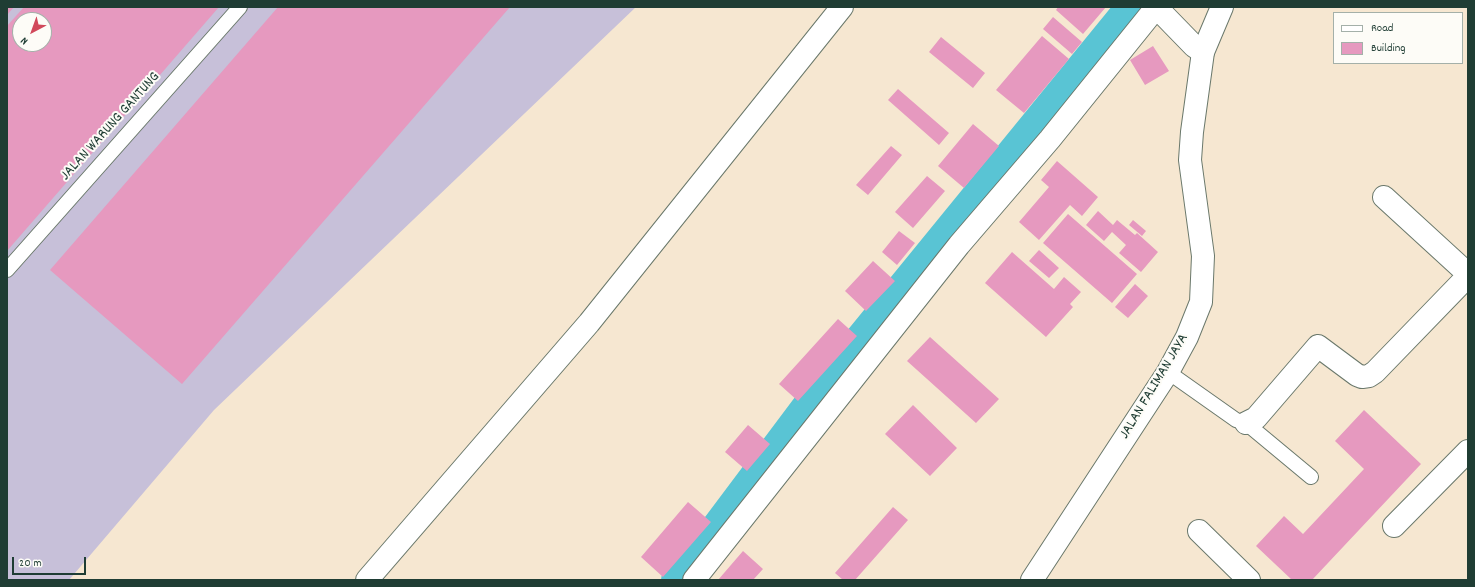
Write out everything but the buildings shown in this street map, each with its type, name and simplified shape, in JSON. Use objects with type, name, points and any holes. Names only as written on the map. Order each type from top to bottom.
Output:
[{"type":"street","points":[[367,580],[589,323],[842,7]]},
{"type":"street","name":"JALAN FALIMAN JAYA","points":[[1032,580],[1174,376],[1201,302],[1203,256],[1190,160],[1200,53],[1222,7]]},
{"type":"street","points":[[694,580],[959,244],[1050,139],[1154,10],[1157,8],[1200,53]]},
{"type":"street","points":[[1241,422],[1251,422],[1256,418],[1318,346],[1362,377],[1369,376],[1375,372],[1468,275],[1384,197]]},
{"type":"street","points":[[1394,526],[1468,451]]},
{"type":"street","points":[[1199,531],[1249,580]]},
{"type":"lane","name":"JALAN WARUNG GANTUNG","points":[[7,270],[240,7]]},
{"type":"lane","points":[[1174,376],[1241,422],[1311,477]]},
{"type":"shaded area","points":[[7,7],[636,7],[214,410],[69,580],[7,580]]},
{"type":"waterway","points":[[674,580],[827,376],[1128,7]]}]
